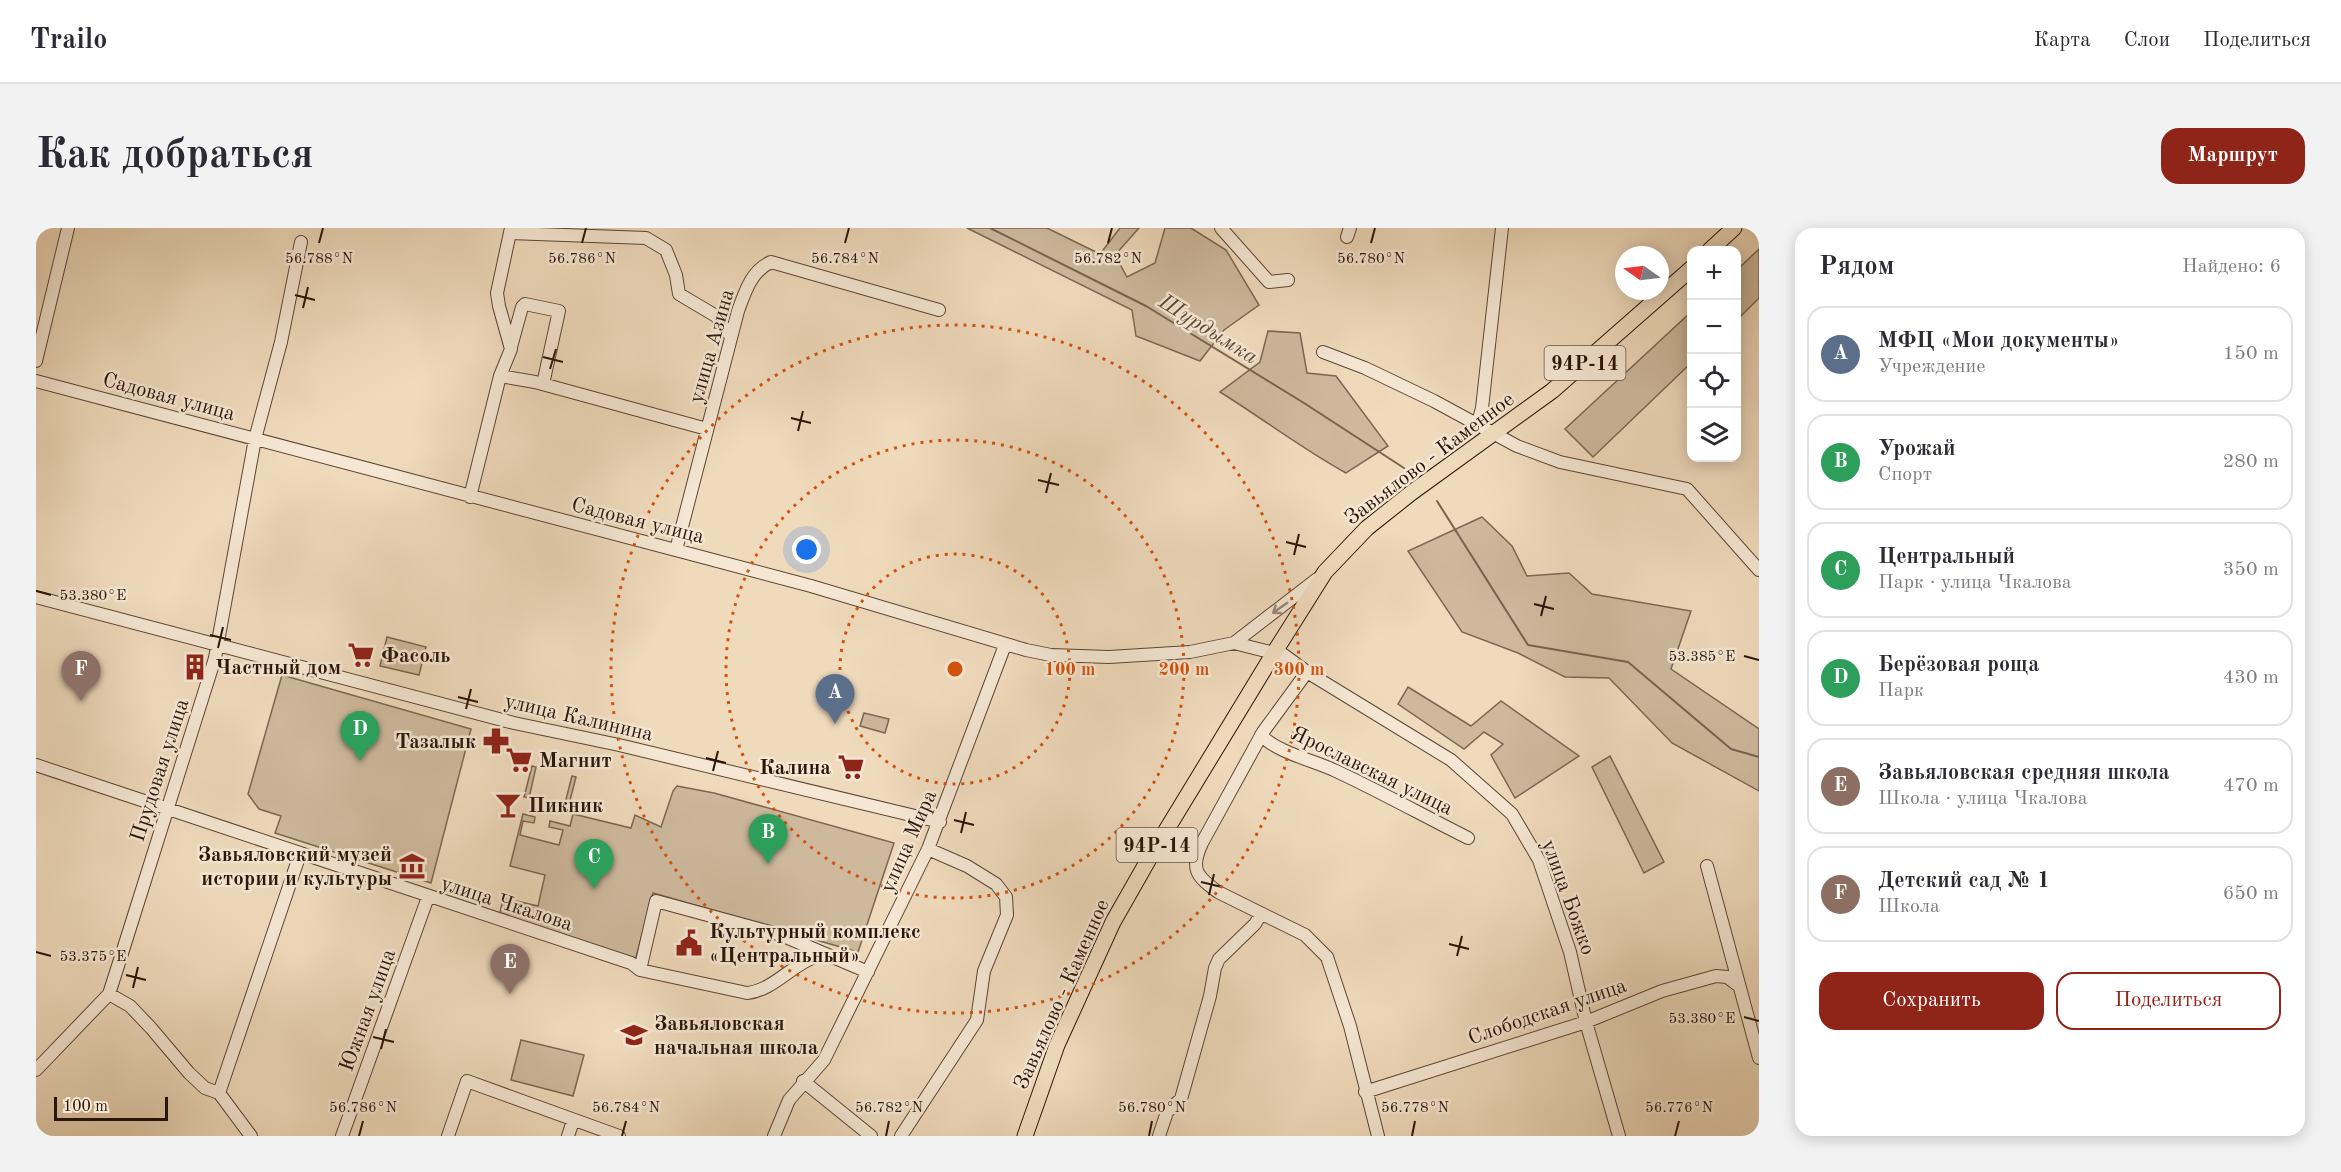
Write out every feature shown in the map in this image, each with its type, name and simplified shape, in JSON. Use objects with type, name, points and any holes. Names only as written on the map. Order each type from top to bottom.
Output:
[{"type":"main road","points":[[1714,246],[1734,228]]},
{"type":"main road","name":"Завьялово - Каменное","points":[[1025,1136],[1057,1045],[1113,922],[1150,857],[1325,572],[1367,528],[1411,493],[1552,391],[1687,272]]},
{"type":"street","points":[[36,361],[68,228]]},
{"type":"street","points":[[1221,228],[1269,282],[1288,280]]},
{"type":"street","points":[[1477,426],[1482,408],[1502,228]]},
{"type":"street","points":[[511,348],[497,293],[511,230],[646,238],[666,250],[676,275],[679,294],[716,316],[731,337]]},
{"type":"street","name":"Прудовая улица","points":[[36,1070],[109,994],[218,646],[255,439],[281,342],[301,242]]},
{"type":"street","name":"улица Азина","points":[[676,550],[738,311],[747,287],[762,266],[771,262],[939,310]]},
{"type":"street","points":[[470,497],[500,376],[511,348],[522,307],[525,304],[559,311],[543,384]]},
{"type":"street","points":[[1323,352],[1365,368],[1434,401],[1517,446],[1560,462],[1687,489],[1759,570]]},
{"type":"street","points":[[500,376],[543,384],[707,429]]},
{"type":"street","name":"Садовая улица","points":[[36,381],[810,586],[1005,645],[1051,655],[1109,657],[1189,652],[1234,643]]},
{"type":"street","points":[[1234,643],[1325,572]]},
{"type":"street","name":"улица Калинина","points":[[36,597],[514,723],[619,745],[940,822]]},
{"type":"street","name":"улица Божко","points":[[1234,643],[1284,655],[1306,672],[1451,760],[1512,814],[1539,860],[1570,952],[1586,1022],[1619,1136]]},
{"type":"street","name":"улица Мира","points":[[774,1136],[789,1100],[803,1081],[824,1060],[928,849],[1005,645]]},
{"type":"street","points":[[1306,672],[1261,735],[1202,843],[1195,865],[1198,875],[1206,883],[1261,914],[1305,935],[1327,957],[1350,1026],[1378,1136]]},
{"type":"street","name":"Ярославская улица","points":[[1261,735],[1265,740],[1279,747],[1334,770],[1468,838]]},
{"type":"street","name":"улица Чкалова","points":[[36,765],[631,963],[640,970],[747,993],[764,989],[799,964],[814,956],[825,954]]},
{"type":"street","points":[[901,1136],[976,1020],[984,971],[1007,915],[1006,897],[996,884],[967,866],[928,849]]},
{"type":"street","points":[[219,1093],[300,854]]},
{"type":"street","points":[[1707,866],[1759,1058]]},
{"type":"street","name":"Южная улица","points":[[342,1136],[428,897]]},
{"type":"street","points":[[640,970],[656,901],[782,935],[868,972]]},
{"type":"street","points":[[1159,1136],[1167,1112],[1181,1099],[1219,959],[1255,924],[1261,914]]},
{"type":"street","name":"Слободская улица","points":[[1365,1092],[1586,1022],[1662,991],[1716,976],[1727,977],[1739,986]]},
{"type":"street","points":[[109,994],[130,1006],[205,1088],[219,1093],[251,1136]]},
{"type":"street","points":[[448,1136],[467,1081],[619,1136]]},
{"type":"street","points":[[803,1081],[871,1136]]},
{"type":"street","points":[[568,1136],[573,1121]]},
{"type":"shaded area","points":[[967,228],[1047,228],[1100,254],[1120,228],[1139,228],[1115,255],[1127,277],[1155,263],[1165,228],[1191,228],[1226,250],[1259,305],[1224,330],[1200,361],[1136,336],[1132,310]]},
{"type":"shaded area","points":[[1759,249],[1759,298],[1741,316],[1741,300],[1741,266]]},
{"type":"shaded area","points":[[1687,316],[1687,367],[1593,457],[1565,429]]},
{"type":"shaded area","points":[[1268,331],[1300,333],[1307,373],[1336,376],[1388,446],[1346,473],[1220,392],[1260,362]]},
{"type":"shaded area","points":[[1482,517],[1512,546],[1527,576],[1569,573],[1592,594],[1691,611],[1671,669],[1759,729],[1759,791],[1672,743],[1609,678],[1565,677],[1518,653],[1462,632],[1408,551]]},
{"type":"shaded area","points":[[387,637],[426,647],[419,675],[380,666]]},
{"type":"shaded area","points":[[282,675],[471,729],[431,883],[275,833],[281,816],[259,809],[248,794]]},
{"type":"shaded area","points":[[1408,687],[1471,726],[1501,701],[1579,756],[1515,798],[1491,755],[1503,744],[1484,732],[1464,749],[1398,704]]},
{"type":"shaded area","points":[[864,713],[889,719],[885,733],[860,726]]},
{"type":"shaded area","points":[[1610,756],[1664,862],[1644,873],[1592,767]]},
{"type":"shaded area","points":[[532,766],[536,767],[529,798],[524,797]]},
{"type":"shaded area","points":[[572,776],[576,777],[568,808],[564,807]]},
{"type":"shaded area","points":[[677,786],[714,793],[894,843],[858,952],[653,893],[635,961],[499,918],[503,898],[538,906],[545,875],[510,866],[523,814],[535,817],[534,823],[523,821],[520,835],[559,845],[563,830],[549,827],[550,821],[570,826],[573,814],[631,828],[635,815],[661,827],[673,791]]},
{"type":"shaded area","points":[[521,1040],[584,1055],[573,1096],[511,1080]]},
{"type":"waterway","name":"Шурдымка","points":[[990,228],[1146,306],[1304,403],[1404,468]]},
{"type":"waterway","name":"Шурдымка","points":[[1437,501],[1528,645],[1628,662],[1731,749],[1759,757]]},
{"type":"place","name":"Фасоль","points":[[361,655]]},
{"type":"place","name":"Частный дом","points":[[195,667]]},
{"type":"place","name":"Детский сад № 1","points":[[81,701]]},
{"type":"place","name":"МФЦ «Мои документы»","points":[[835,724]]},
{"type":"place","name":"Тазалык","points":[[496,741]]},
{"type":"place","name":"Магнит","points":[[519,760]]},
{"type":"place","name":"Берёзовая роща","points":[[360,761]]},
{"type":"place","name":"Калина","points":[[851,767]]},
{"type":"place","name":"Пикник","points":[[508,805]]},
{"type":"place","name":"Урожай","points":[[768,864]]},
{"type":"place","name":"Завьяловский музей истории и культуры","points":[[412,866]]},
{"type":"place","name":"Центральный","points":[[594,889]]},
{"type":"place","name":"Культурный комплекс «Центральный»","points":[[689,943]]},
{"type":"place","name":"Завьяловская средняя школа","points":[[510,994]]},
{"type":"place","name":"Завьяловская начальная школа","points":[[634,1035]]}]
